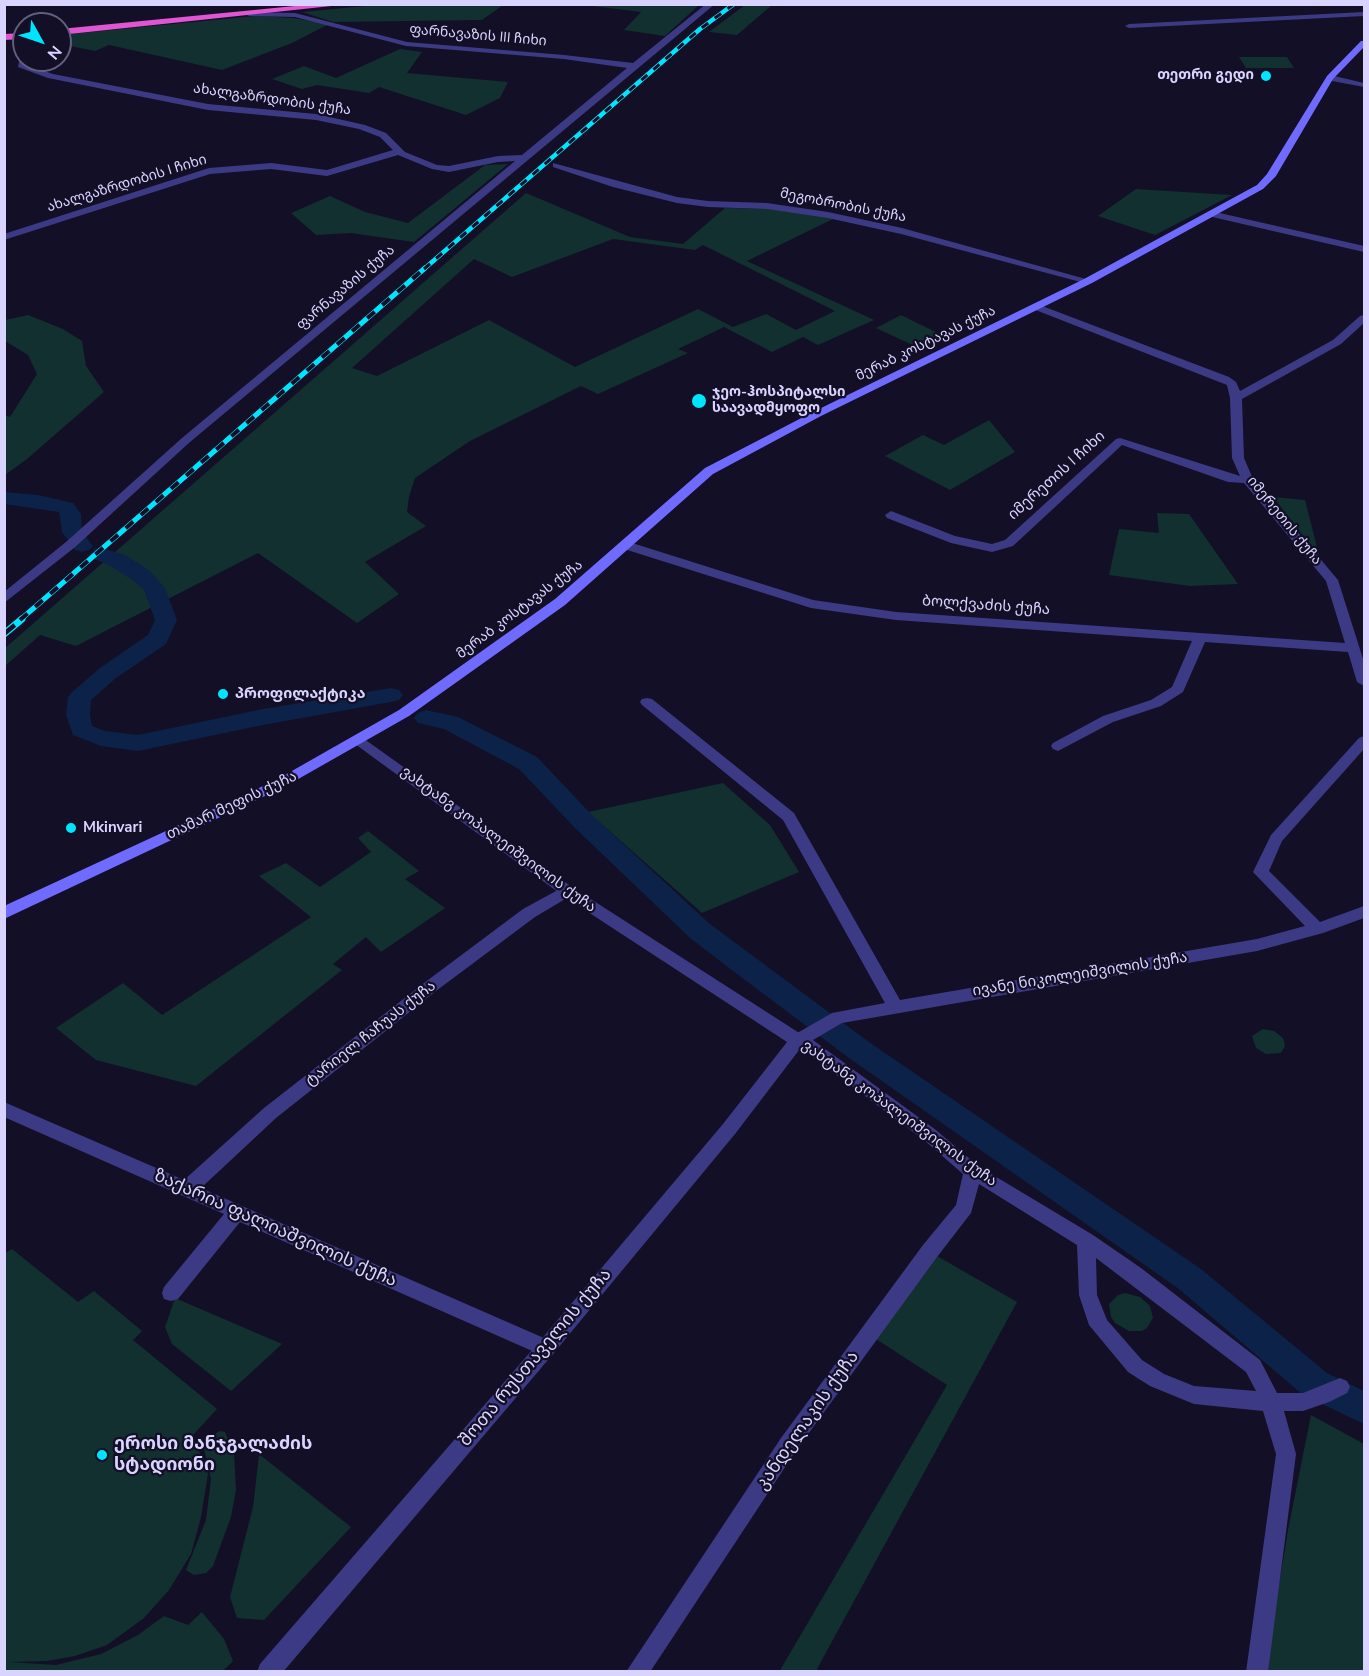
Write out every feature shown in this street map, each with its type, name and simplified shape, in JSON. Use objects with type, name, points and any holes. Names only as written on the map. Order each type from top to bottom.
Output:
[{"type":"highway","points":[[72,31],[346,4]]},
{"type":"main road","name":"მერაბ კოსტავას ქუჩა","points":[[360,741],[404,714],[560,602],[709,471],[817,414],[1088,281],[1260,187],[1271,176],[1332,77],[1365,43]]},
{"type":"main road","name":"თამარ მეფის ქუჩა","points":[[4,913],[282,783],[360,741]]},
{"type":"street","name":"ფარნავაზის ქუჩა","points":[[4,599],[82,535],[186,440],[711,4]]},
{"type":"street","name":"ფარნავაზის III ჩიხი","points":[[249,14],[295,15],[406,44],[431,48],[564,57],[634,66]]},
{"type":"street","points":[[1129,26],[1365,14]]},
{"type":"street","name":"ახალგაზრდობის ქუჩა","points":[[40,72],[208,107],[342,121],[383,135],[400,151],[421,162],[449,169],[498,159],[524,158]]},
{"type":"street","points":[[1332,77],[1365,85]]},
{"type":"street","name":"ახალგაზრდობის I ჩიხი","points":[[4,237],[209,171],[271,166],[327,173],[400,151]]},
{"type":"street","name":"მეგობრობის ქუჩა","points":[[556,165],[616,185],[677,200],[708,204],[767,206],[828,214],[1088,281]]},
{"type":"street","points":[[1210,214],[1365,249]]},
{"type":"street","points":[[1036,306],[1225,379],[1232,384],[1236,398],[1337,342],[1365,318]]},
{"type":"street","name":"იმერეთის ქუჩა","points":[[1236,398],[1238,458],[1248,480],[1332,580],[1365,682]]},
{"type":"street","name":"იმერეთის I ჩიხი","points":[[891,515],[951,539],[992,548],[1009,543],[1119,441],[1232,479],[1248,480]]},
{"type":"street","name":"ბოლქვაძის ქუჩა","points":[[625,545],[811,604],[896,616],[1354,648]]},
{"type":"street","points":[[1058,746],[1108,719],[1156,703],[1178,689],[1201,636]]},
{"type":"street","points":[[647,702],[789,817],[895,1006]]},
{"type":"street","name":"ვახტანგ კოპალეიშვილის ქუჩა","points":[[360,741],[567,891],[798,1041],[813,1048],[930,1135],[972,1170],[1086,1241],[1253,1365],[1270,1402],[1286,1454],[1257,1671]]},
{"type":"street","points":[[1317,929],[1262,872],[1276,839],[1365,741]]},
{"type":"street","name":"ტარიელ ჩაჩუას ქუჩა","points":[[186,1190],[270,1113],[421,994],[529,913],[567,891]]},
{"type":"street","name":"ივანე ნიკოლეიშვილის ქუჩა","points":[[798,1041],[838,1017],[1257,945],[1317,929],[1365,912]]},
{"type":"street","name":"შოთა რუსთაველის ქუჩა","points":[[268,1671],[546,1348],[729,1129],[798,1041]]},
{"type":"street","name":"ზაქარია ფალიაშვილის ქუჩა","points":[[4,1109],[546,1348]]},
{"type":"street","name":"კანდელაკის ქუჩა","points":[[638,1671],[788,1445],[930,1251],[965,1208],[972,1170]]},
{"type":"street","points":[[171,1293],[237,1212]]},
{"type":"street","points":[[1086,1241],[1088,1295],[1099,1325],[1135,1366],[1157,1380],[1194,1395],[1270,1402],[1303,1402],[1322,1396],[1340,1386]]},
{"type":"green space","points":[[699,4],[665,36],[624,30],[641,12],[584,5]]},
{"type":"green space","points":[[376,5],[503,5],[482,20],[333,22],[302,12]]},
{"type":"green space","points":[[745,5],[772,5],[737,35],[709,32]]},
{"type":"green space","points":[[255,16],[293,18],[329,24],[292,43],[222,70],[109,45],[95,51],[72,46],[72,34]]},
{"type":"green space","points":[[400,49],[422,52],[407,73],[508,82],[500,98],[466,115],[379,87],[369,93],[317,85],[302,89],[272,79],[304,66],[336,78]]},
{"type":"green space","points":[[1239,57],[1287,57],[1294,68],[1246,68]]},
{"type":"green space","points":[[508,164],[414,242],[351,233],[316,235],[291,213],[330,196],[365,212],[408,223],[485,165]]},
{"type":"green space","points":[[1136,189],[1232,195],[1155,235],[1098,216]]},
{"type":"green space","points":[[526,193],[630,237],[683,244],[725,208],[769,209],[835,218],[747,261],[874,320],[818,345],[803,337],[772,352],[724,327],[678,349],[688,353],[598,394],[581,386],[470,441],[415,478],[407,512],[426,526],[365,562],[399,594],[357,623],[258,553],[76,646],[40,635],[5,666],[4,649]],"holes":[[[613,239],[695,250],[703,245],[835,311],[796,330],[766,314],[733,327],[698,309],[575,367],[489,320],[377,376],[352,368],[474,259],[512,277]]]},
{"type":"green space","points":[[28,315],[63,329],[82,341],[86,366],[104,392],[27,459],[5,475],[5,415],[10,417],[37,374],[28,355],[5,341],[5,320]]},
{"type":"green space","points":[[901,315],[944,336],[919,348],[876,328]]},
{"type":"green space","points":[[989,420],[1015,452],[950,490],[885,456],[923,435],[944,445]]},
{"type":"green space","points":[[1273,497],[1305,500],[1319,555],[1318,555]]},
{"type":"green space","points":[[1157,513],[1189,514],[1238,584],[1190,586],[1109,575],[1119,529],[1159,533]]},
{"type":"green space","points":[[723,783],[770,825],[799,872],[702,913],[588,812]]},
{"type":"green space","points":[[368,831],[419,871],[405,879],[445,908],[381,952],[366,937],[333,964],[342,970],[196,1086],[96,1060],[56,1028],[123,983],[162,1015],[311,917],[259,876],[286,863],[320,887],[371,852],[358,838]]},
{"type":"green space","points":[[1263,1029],[1274,1031],[1283,1038],[1285,1046],[1281,1053],[1266,1054],[1256,1048],[1252,1036]]},
{"type":"green space","name":"ეროსი მანჯგალაძის სტადიონი","points":[[12,1249],[78,1302],[94,1291],[142,1331],[133,1340],[217,1409],[193,1435],[208,1474],[201,1517],[191,1554],[169,1590],[144,1618],[107,1645],[75,1656],[47,1661],[9,1662],[56,1665],[101,1654],[138,1635],[164,1616],[188,1625],[202,1612],[224,1639],[233,1661],[223,1671],[5,1671],[4,1254]]},
{"type":"green space","points":[[937,1256],[1017,1302],[817,1669],[820,1671],[779,1672],[947,1385],[876,1339]]},
{"type":"green space","points":[[1125,1293],[1140,1297],[1150,1306],[1153,1318],[1147,1328],[1142,1331],[1129,1331],[1115,1323],[1111,1317],[1109,1304],[1118,1295]]},
{"type":"green space","points":[[175,1298],[282,1344],[231,1391],[172,1344],[165,1327]]},
{"type":"green space","points":[[1311,1415],[1364,1444],[1364,1671],[1265,1672],[1288,1530]]},
{"type":"green space","points":[[220,1431],[225,1432],[234,1453],[236,1490],[231,1517],[213,1566],[206,1573],[194,1575],[186,1570],[206,1520],[211,1479],[202,1440]]},
{"type":"green space","points":[[259,1454],[351,1527],[264,1620],[237,1618],[230,1597],[253,1507]]},
{"type":"waterway","points":[[4,498],[38,501],[66,507],[71,514],[72,532],[82,546]]},
{"type":"waterway","points":[[102,554],[117,560],[142,576],[154,588],[166,620],[158,639],[108,673],[80,697],[78,715],[81,730],[101,738],[138,743],[263,717],[391,695]]},
{"type":"waterway","points":[[426,718],[450,722],[528,763],[584,822],[700,931],[859,1050],[1190,1279],[1315,1384],[1364,1408]]},
{"type":"railway","points":[[424,269],[700,29],[734,4]]},
{"type":"railway","points":[[20,620],[425,268]]},
{"type":"railway","points":[[4,634],[22,619]]},
{"type":"place","name":"თეთრი გედი","points":[[1266,76]]},
{"type":"place","name":"ჯეო-ჰოსპიტალსი საავადმყოფო","points":[[699,401]]},
{"type":"place","name":"პროფილაქტიკა","points":[[223,694]]},
{"type":"place","name":"Mkinvari","points":[[71,828]]},
{"type":"place","name":"ეროსი მანჯგალაძის სტადიონი","points":[[102,1455]]}]
